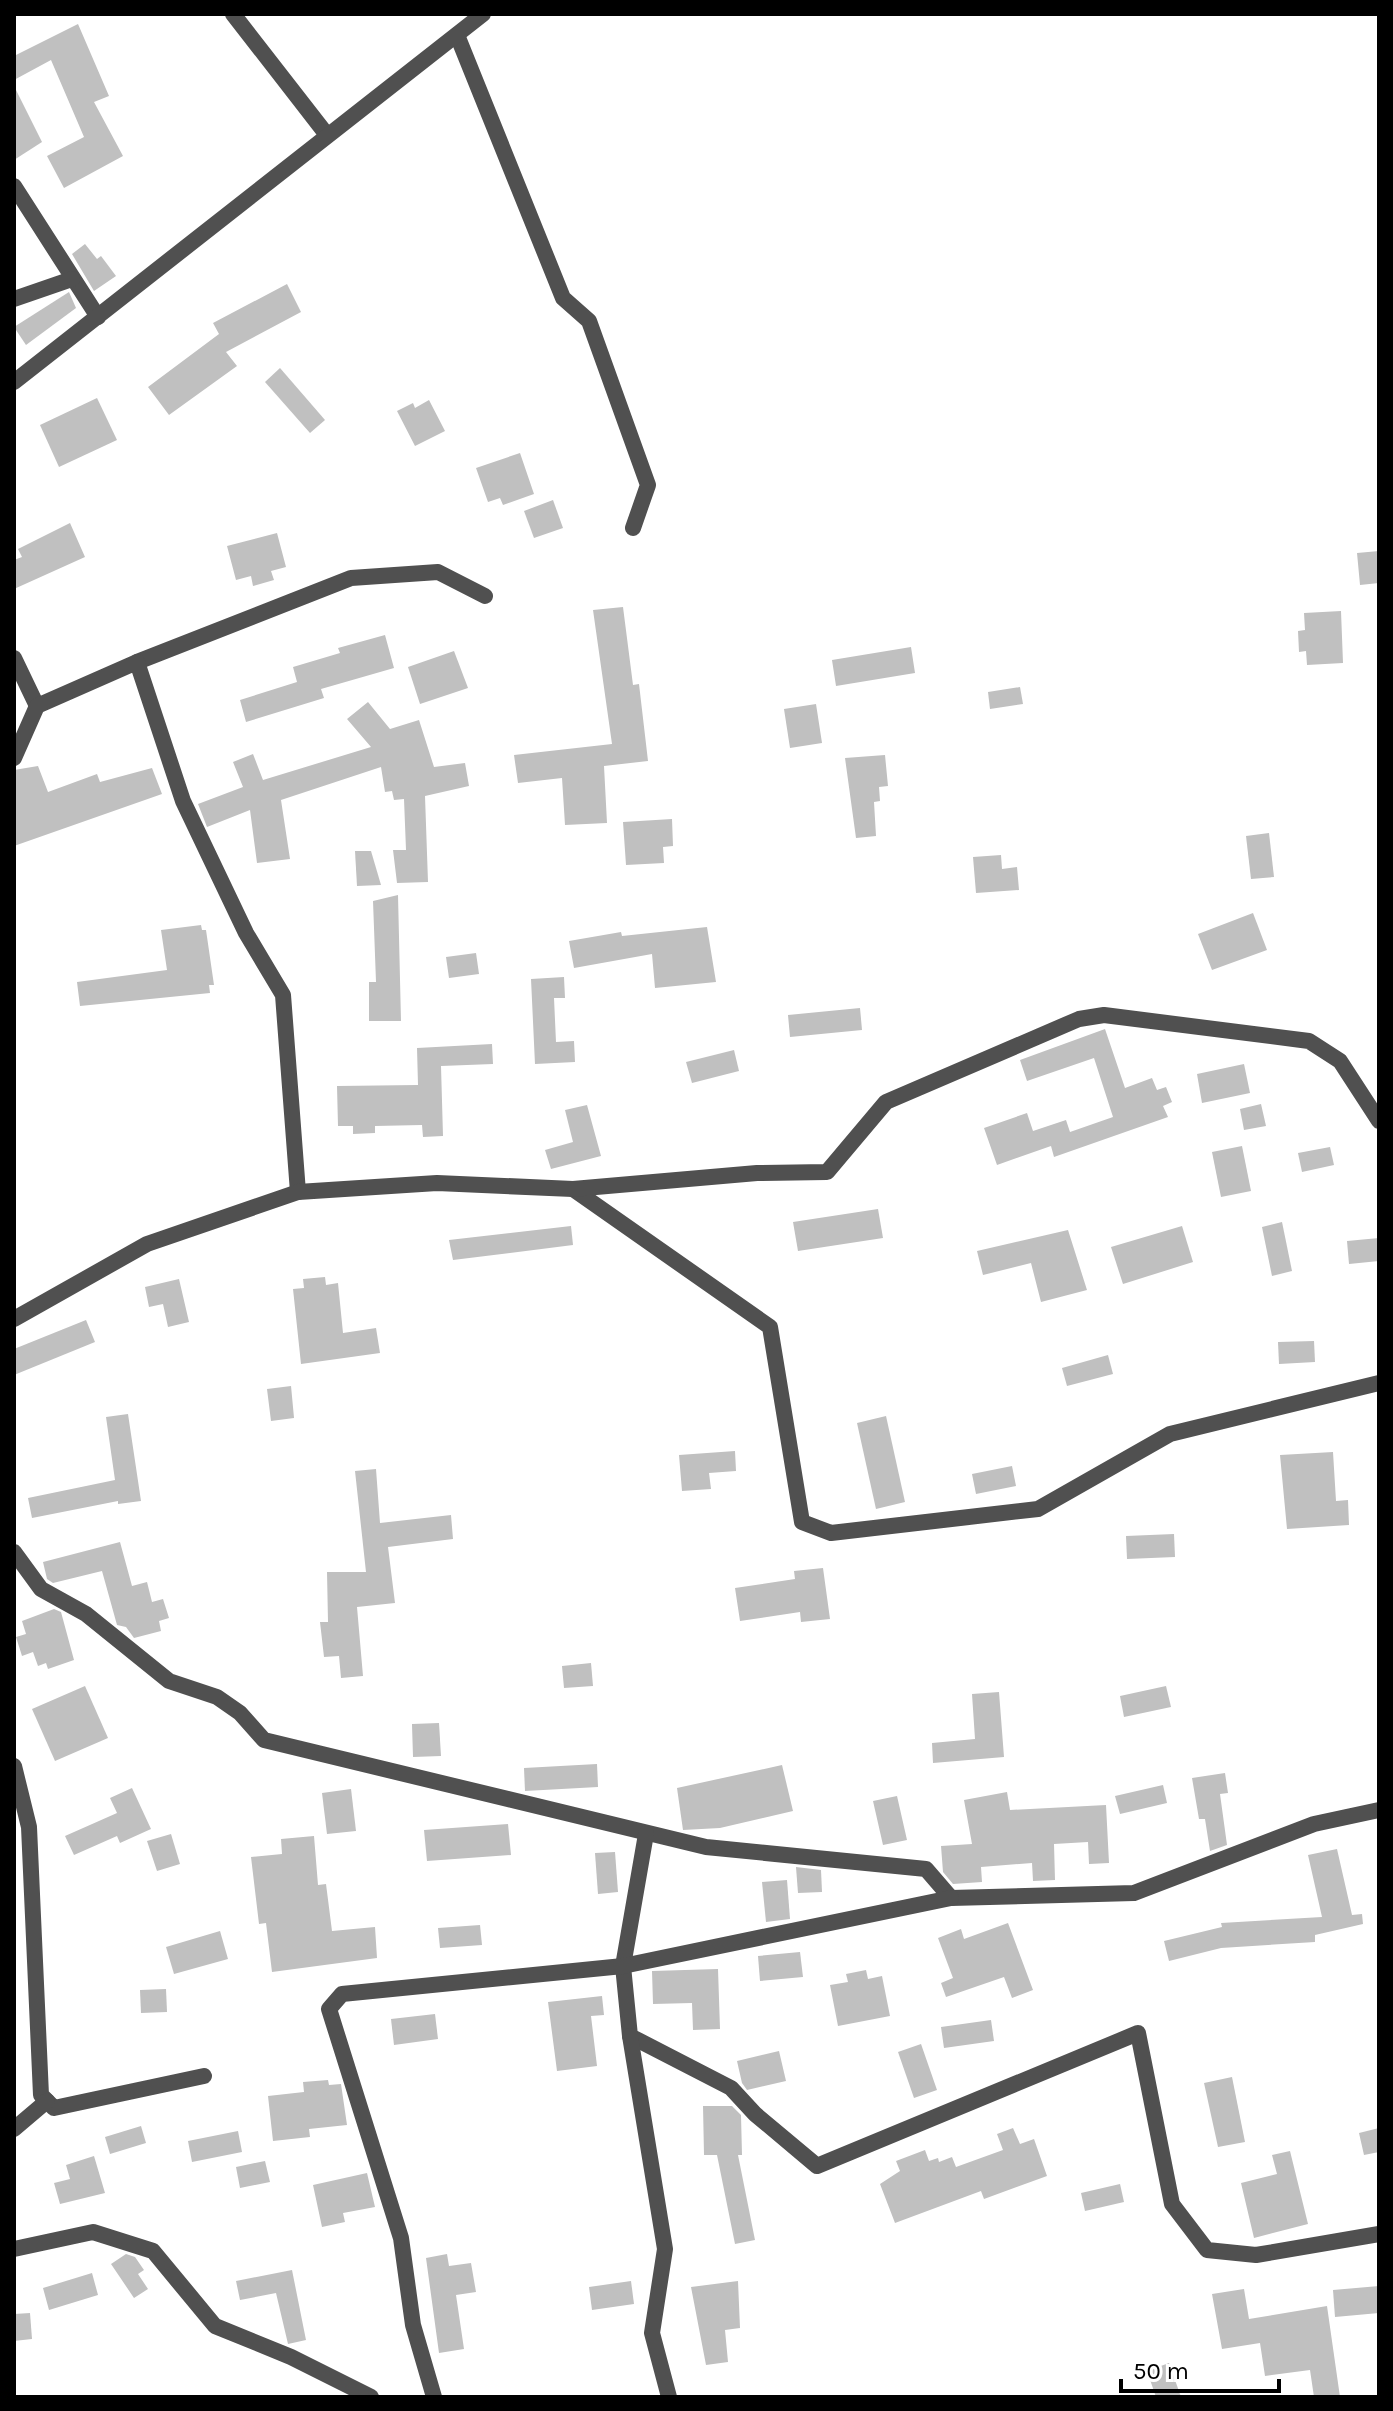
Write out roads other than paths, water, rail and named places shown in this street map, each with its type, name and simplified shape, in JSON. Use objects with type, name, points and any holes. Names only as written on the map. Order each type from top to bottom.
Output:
[{"type":"street","points":[[233,14],[327,135]]},
{"type":"street","points":[[14,382],[483,14]]},
{"type":"street","points":[[457,35],[563,298],[589,321],[648,485],[633,528]]},
{"type":"street","points":[[14,186],[98,317]]},
{"type":"street","points":[[14,299],[72,279]]},
{"type":"street","points":[[14,758],[37,706],[137,662],[351,578],[438,572],[485,596]]},
{"type":"street","points":[[14,658],[37,706]]},
{"type":"street","points":[[137,662],[183,801],[246,933],[283,995],[298,1192]]},
{"type":"street","points":[[14,1319],[147,1244],[298,1192],[437,1183],[573,1189],[757,1173],[827,1172],[886,1102],[1079,1019],[1104,1015],[1309,1041],[1340,1061],[1379,1121]]},
{"type":"street","points":[[573,1189],[770,1327],[802,1522],[831,1533],[1038,1509],[1170,1434],[1379,1383]]},
{"type":"street","points":[[14,1552],[41,1589],[86,1614],[169,1681],[217,1697],[240,1713],[264,1740],[706,1847],[926,1869],[951,1898]]},
{"type":"street","points":[[14,1766],[29,1827],[41,2095],[54,2108],[204,2076]]},
{"type":"street","points":[[434,2397],[413,2325],[401,2238],[329,2009],[342,1994],[623,1966],[951,1898],[1134,1893],[1314,1824],[1379,1810]]},
{"type":"street","points":[[646,1834],[623,1966],[630,2036],[665,2249],[652,2333],[669,2397]]},
{"type":"street","points":[[630,2036],[731,2088],[755,2114],[817,2166],[1138,2033],[1172,2204],[1207,2250],[1256,2255],[1379,2234]]},
{"type":"street","points":[[14,2129],[47,2101]]},
{"type":"street","points":[[14,2249],[93,2232],[153,2251],[215,2326],[291,2357],[371,2397]]}]
